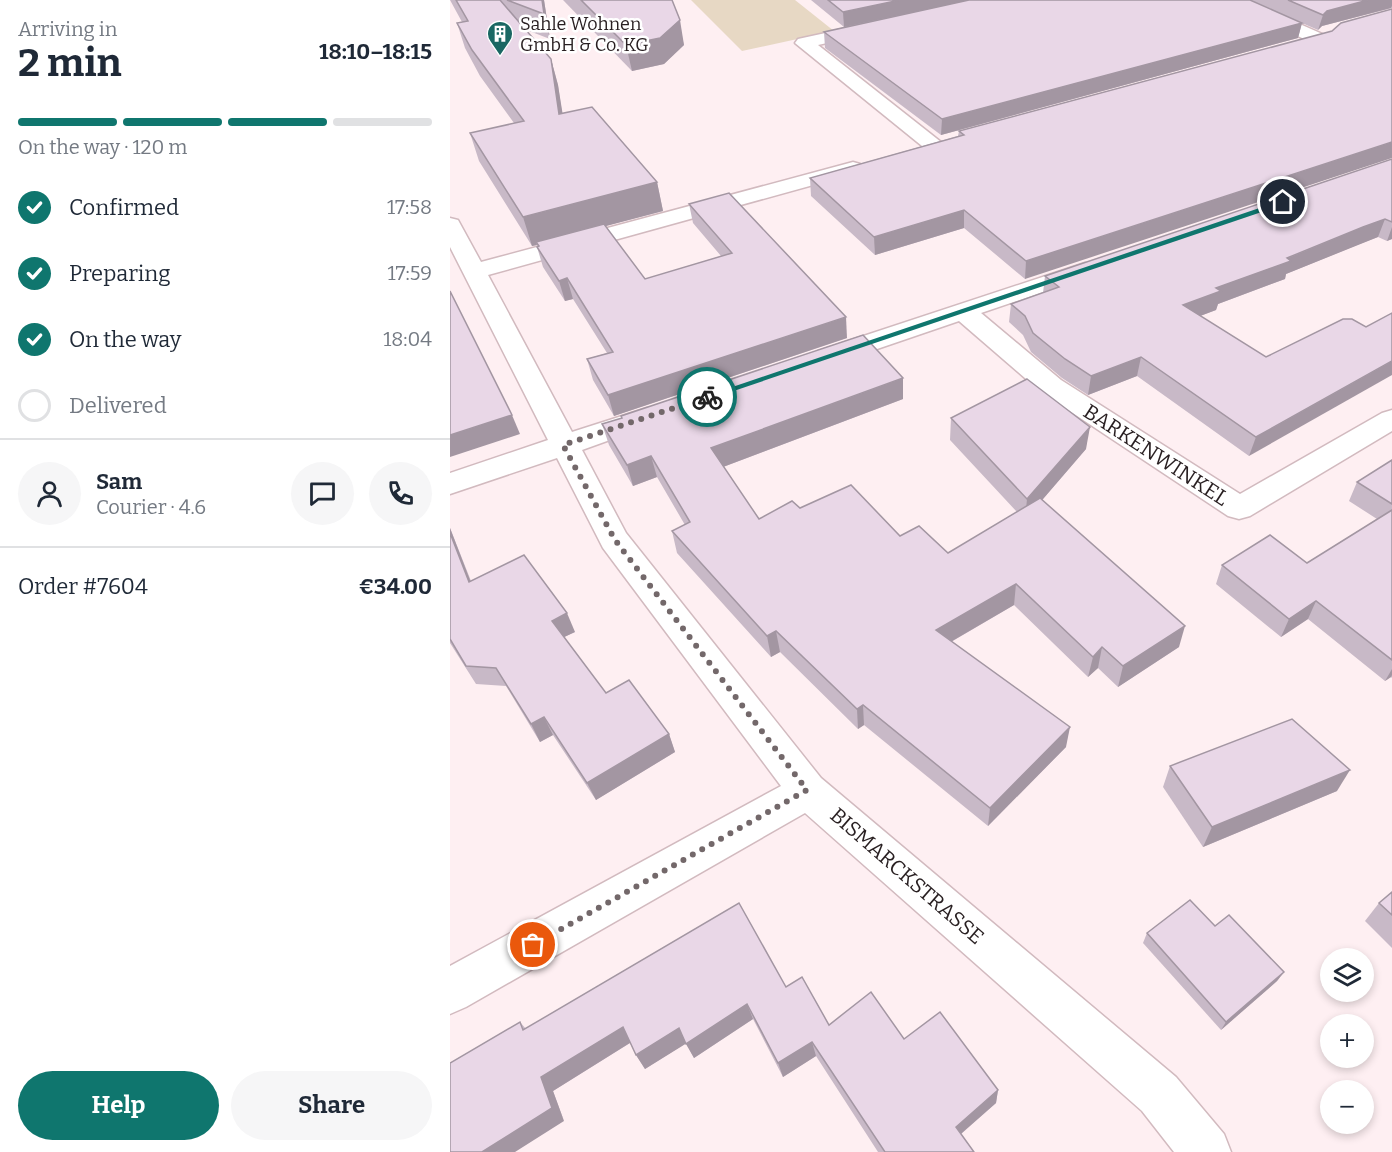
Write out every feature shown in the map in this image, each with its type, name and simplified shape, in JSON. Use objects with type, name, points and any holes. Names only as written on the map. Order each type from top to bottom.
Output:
[{"type":"street","points":[[1232,0],[1321,40]]},
{"type":"street","points":[[886,25],[804,42],[934,146]]},
{"type":"street","points":[[1287,49],[1321,40],[1329,32],[1339,29]]},
{"type":"street","points":[[911,152],[957,139]]},
{"type":"street","points":[[473,272],[877,161]]},
{"type":"street","name":"BISMARCKSTRASSE","points":[[450,225],[563,445],[615,540],[807,790],[1159,1094],[1206,1152]]},
{"type":"street","points":[[805,365],[1107,263]]},
{"type":"street","name":"BARKENWINKEL","points":[[964,312],[1051,386],[1239,508],[1392,418]]},
{"type":"street","points":[[450,484],[669,410]]},
{"type":"street","points":[[450,991],[771,813],[807,790]]},
{"type":"shaded area","points":[[691,0],[795,0],[834,31],[742,51]]},
{"type":"building","points":[[456,0],[500,0],[551,59],[559,114],[592,107],[657,182],[523,217],[470,133],[524,121],[472,50],[457,23],[468,21]]},
{"type":"building","points":[[507,0],[542,0],[544,14]]},
{"type":"building","points":[[581,0],[672,0],[680,20],[660,38],[626,45]]},
{"type":"building","points":[[828,0],[900,0],[843,12]]},
{"type":"building","points":[[969,0],[1250,0],[1302,23],[942,119],[824,32]]},
{"type":"building","points":[[1288,0],[1368,0],[1327,11],[1323,15]]},
{"type":"building","points":[[1392,9],[1392,142],[1026,261],[964,210],[874,237],[810,178],[964,135],[959,131],[1332,31],[1341,23]]},
{"type":"building","points":[[1392,159],[1392,222],[1385,219],[1363,227],[1287,258],[1291,261],[1216,288],[1221,291],[1183,305],[1266,357],[1343,319],[1352,319],[1366,327],[1392,313],[1392,361],[1256,437],[1141,357],[1091,376],[1065,359],[1033,333],[1025,316],[1011,304],[1059,287],[1045,276]]},
{"type":"building","points":[[729,193],[846,317],[608,395],[587,359],[613,352],[567,278],[559,281],[536,242],[604,224],[645,279],[732,253],[689,204]]},
{"type":"building","points":[[450,291],[512,415],[450,435]]},
{"type":"building","points":[[863,335],[903,378],[711,448],[759,519],[792,501],[800,508],[851,485],[900,536],[919,526],[948,553],[1040,498],[1185,626],[1123,666],[1102,647],[1093,657],[1016,584],[936,630],[1070,727],[990,808],[863,705],[857,709],[776,631],[767,636],[672,531],[690,522],[651,456],[627,465],[602,424]]},
{"type":"building","points":[[1027,379],[1090,427],[1027,499],[951,418]]},
{"type":"building","points":[[1392,460],[1392,504],[1357,482]]},
{"type":"building","points":[[1392,510],[1392,660],[1316,601],[1289,619],[1222,565],[1270,535],[1307,563]]},
{"type":"building","points":[[450,533],[469,582],[524,555],[567,613],[552,621],[606,693],[629,680],[669,734],[587,783],[544,717],[531,724],[496,668],[466,666],[450,639]]},
{"type":"building","points":[[1292,719],[1350,770],[1212,827],[1170,766]]},
{"type":"building","points":[[1392,892],[1392,915],[1379,903]]},
{"type":"building","points":[[1190,900],[1215,926],[1229,915],[1284,972],[1226,1022],[1147,933]]},
{"type":"building","points":[[739,903],[786,987],[802,977],[829,1025],[871,992],[904,1039],[940,1012],[998,1090],[956,1127],[974,1152],[885,1152],[812,1042],[778,1063],[747,1004],[686,1044],[679,1028],[636,1055],[623,1027],[541,1077],[552,1108],[482,1152],[450,1152],[450,1063],[520,1022],[523,1030]]},
{"type":"way so far","points":[[533,945],[781,807],[807,790],[615,540],[563,445],[707,397]]},
{"type":"place","name":"Sahle Wohnen GmbH & Co. KG","points":[[500,57]]},
{"type":"route","points":[[707,397],[1283,202]]}]
